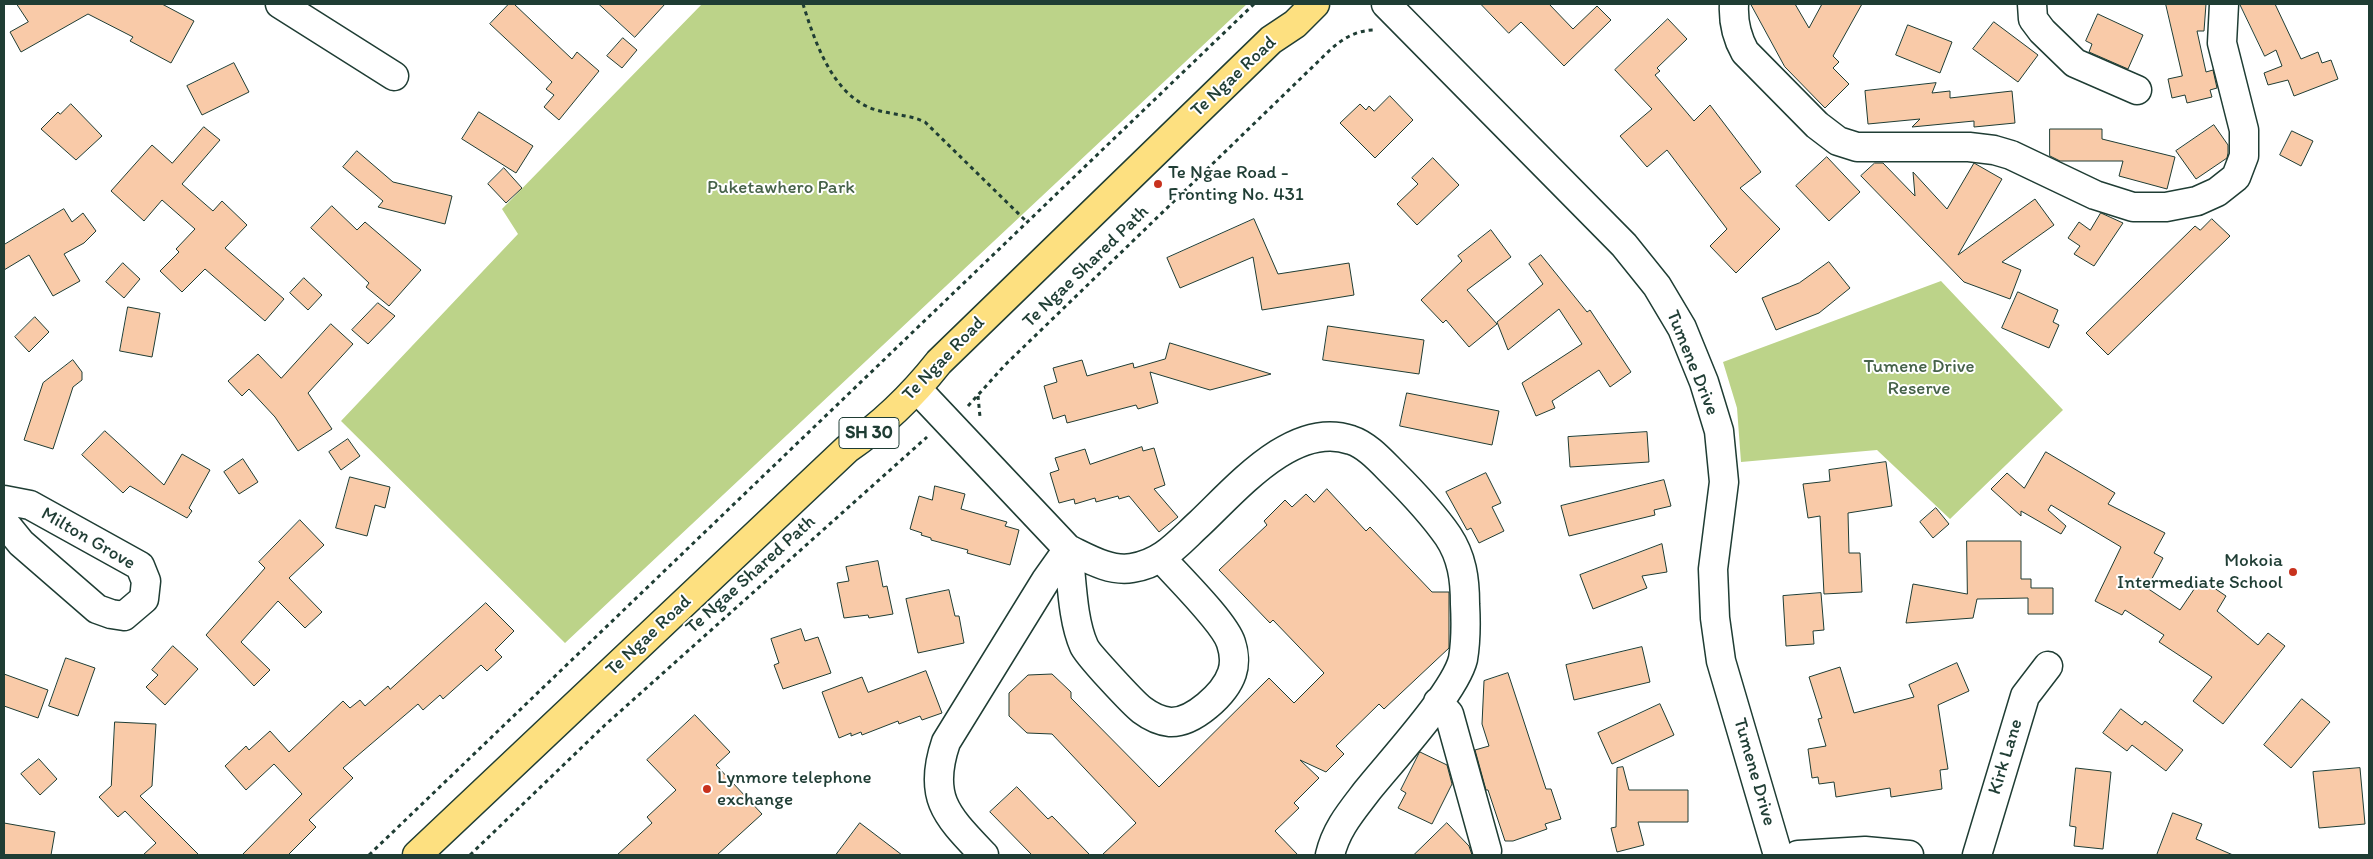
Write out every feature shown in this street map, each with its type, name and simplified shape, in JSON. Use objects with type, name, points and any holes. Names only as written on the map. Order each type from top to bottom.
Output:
[{"type":"highway","name":"Te Ngae Road","points":[[417,855],[847,449],[864,437],[917,389],[939,362],[1214,95],[1271,40],[1295,24],[1315,4]]},
{"type":"street","points":[[280,4],[394,76]]},
{"type":"street","name":"Tumene Drive","points":[[1386,4],[1624,245],[1657,286],[1682,328],[1704,382],[1719,431],[1724,482],[1713,569],[1721,661],[1778,855]]},
{"type":"street","points":[[1734,4],[1737,38],[1745,52],[1817,124],[1838,141],[1857,147],[1969,147],[1994,150],[2011,155],[2095,194],[2133,207],[2166,207],[2197,201],[2217,192],[2236,177],[2244,156],[2244,130],[2222,43],[2224,4]]},
{"type":"street","points":[[2032,4],[2033,19],[2042,31],[2075,63],[2137,90]]},
{"type":"street","points":[[917,389],[1068,549],[1105,565],[1118,568],[1131,568],[1162,559],[1245,480],[1277,454],[1301,441],[1321,436],[1351,440],[1372,452],[1413,492],[1438,522],[1460,557],[1465,581],[1466,609],[1463,659],[1450,686],[1341,824],[1330,855]]},
{"type":"street","name":"Milton Grove","points":[[4,500],[30,505],[140,566],[146,581],[144,599],[124,616],[97,609],[21,543],[4,522]]},
{"type":"street","points":[[1068,549],[1076,625],[1085,648],[1141,709],[1155,718],[1169,722],[1185,720],[1200,712],[1228,683],[1233,671],[1234,655],[1226,632],[1162,559]]},
{"type":"street","points":[[984,855],[953,822],[943,804],[938,784],[939,763],[946,742],[1046,580],[1068,549]]},
{"type":"street","name":"Kirk Lane","points":[[1977,855],[2025,696],[2048,666]]},
{"type":"street","points":[[1438,702],[1449,714],[1487,851]]},
{"type":"street","points":[[1798,855],[1865,851],[1909,855]]},
{"type":"path","points":[[803,4],[819,50],[835,77],[852,97],[867,106],[925,122],[1027,222]]},
{"type":"path","points":[[368,855],[1254,4]]},
{"type":"path","name":"Te Ngae Shared Path","points":[[967,407],[1005,365],[1330,50],[1339,42],[1356,33],[1366,30],[1382,31]]},
{"type":"path","name":"Te Ngae Shared Path","points":[[470,855],[606,725],[921,441]]},
{"type":"green space","name":"Puketawhero Park","points":[[702,4],[1247,4],[565,643],[341,421],[518,234],[502,209]]},
{"type":"green space","name":"Tumene Drive Reserve","points":[[1941,281],[2063,410],[1950,519],[1877,450],[1741,462],[1737,408],[1723,362]]},
{"type":"building","points":[[17,4],[162,4],[194,21],[171,63],[130,41],[133,37],[88,14],[21,52],[10,32],[28,22]]},
{"type":"building","points":[[509,4],[514,4],[572,59],[577,52],[599,71],[559,120],[544,107],[554,95],[546,89],[552,82],[490,24]]},
{"type":"building","points":[[599,4],[665,4],[635,37]]},
{"type":"building","points":[[1481,4],[1549,4],[1573,29],[1597,6],[1611,20],[1564,66],[1521,22],[1509,33]]},
{"type":"building","points":[[1751,4],[1795,4],[1809,28],[1822,4],[1862,4],[1833,56],[1839,62],[1833,68],[1849,84],[1825,108],[1785,67]]},
{"type":"building","points":[[2166,4],[2206,4],[2204,31],[2197,31],[2206,72],[2213,70],[2217,88],[2210,90],[2212,97],[2187,103],[2185,95],[2172,98],[2168,79],[2182,76]]},
{"type":"building","points":[[2240,4],[2275,4],[2301,59],[2318,52],[2322,63],[2331,60],[2338,79],[2294,96],[2288,80],[2268,85],[2264,73],[2282,66],[2276,50],[2265,56]]},
{"type":"building","points":[[2098,14],[2143,35],[2128,69],[2089,52],[2092,44],[2086,41]]},
{"type":"building","points":[[1668,19],[1687,39],[1657,68],[1660,71],[1655,75],[1694,121],[1710,105],[1761,172],[1740,188],[1780,229],[1736,273],[1710,246],[1727,229],[1667,150],[1647,167],[1620,136],[1652,109],[1615,70]]},
{"type":"building","points":[[1994,22],[2038,55],[2018,82],[1973,49]]},
{"type":"building","points":[[1908,25],[1952,42],[1940,73],[1896,55]]},
{"type":"building","points":[[623,38],[637,50],[622,68],[607,56]]},
{"type":"building","points":[[234,63],[249,92],[202,115],[187,86]]},
{"type":"building","points":[[1936,83],[1932,93],[1950,91],[1950,98],[2012,91],[2015,123],[1974,127],[1974,121],[1912,127],[1920,119],[1868,124],[1865,91]]},
{"type":"building","points":[[1390,96],[1413,120],[1375,158],[1340,123],[1360,104],[1366,110],[1369,106],[1374,111]]},
{"type":"building","points":[[71,104],[102,136],[76,160],[41,129],[58,112],[60,114]]},
{"type":"building","points":[[479,112],[533,146],[516,173],[462,139]]},
{"type":"building","points":[[2214,125],[2228,145],[2227,158],[2196,179],[2176,151]]},
{"type":"building","points":[[204,127],[220,140],[182,184],[213,211],[222,201],[247,225],[225,248],[284,299],[265,321],[205,269],[182,292],[160,271],[179,252],[176,249],[195,229],[162,200],[144,221],[111,191],[152,145],[172,163]]},
{"type":"building","points":[[2050,129],[2102,129],[2102,139],[2175,157],[2167,189],[2119,176],[2123,161],[2060,161],[2050,156]]},
{"type":"building","points":[[2292,131],[2313,141],[2301,166],[2280,155]]},
{"type":"building","points":[[357,151],[393,182],[452,196],[445,224],[378,207],[383,201],[343,167]]},
{"type":"building","points":[[1827,157],[1860,192],[1829,221],[1796,186]]},
{"type":"building","points":[[1433,158],[1459,185],[1417,225],[1397,204],[1418,184],[1412,178]]},
{"type":"building","points":[[1875,163],[1883,163],[1915,196],[1913,172],[1947,209],[1974,163],[2002,179],[1958,255],[2035,199],[2054,225],[2002,262],[2021,270],[2010,299],[1964,282],[1861,176]]},
{"type":"building","points":[[504,168],[522,188],[506,203],[488,184]]},
{"type":"building","points":[[332,206],[357,230],[365,222],[421,270],[389,306],[366,287],[369,283],[311,228]]},
{"type":"building","points":[[64,209],[72,222],[83,213],[96,231],[84,243],[64,254],[80,281],[53,296],[29,255],[4,270],[4,245]]},
{"type":"building","points":[[2101,213],[2123,223],[2094,266],[2074,254],[2080,246],[2068,238],[2079,222],[2090,230]]},
{"type":"building","points":[[1254,219],[1278,274],[1349,263],[1354,295],[1262,310],[1253,257],[1180,288],[1167,258]]},
{"type":"building","points":[[2212,219],[2230,236],[2108,355],[2086,333],[2195,226],[2200,230]]},
{"type":"building","points":[[1491,230],[1511,257],[1467,290],[1497,324],[1469,347],[1446,320],[1443,323],[1421,300],[1462,261],[1458,256]]},
{"type":"building","points":[[1541,255],[1587,312],[1590,310],[1631,372],[1610,387],[1599,370],[1552,401],[1555,408],[1536,416],[1522,383],[1582,344],[1559,309],[1508,350],[1497,322],[1543,284],[1529,264]]},
{"type":"building","points":[[1829,262],[1850,288],[1819,313],[1776,330],[1762,298],[1799,283]]},
{"type":"building","points":[[123,263],[140,279],[124,298],[106,282]]},
{"type":"building","points":[[304,278],[322,295],[308,310],[290,293]]},
{"type":"building","points":[[2018,292],[2058,310],[2053,322],[2059,325],[2049,348],[2002,328]]},
{"type":"building","points":[[378,303],[395,316],[368,344],[352,330]]},
{"type":"building","points":[[128,307],[160,313],[152,357],[120,351]]},
{"type":"building","points":[[35,317],[49,332],[29,352],[15,337]]},
{"type":"building","points":[[331,324],[353,344],[308,393],[332,429],[298,451],[275,417],[249,389],[242,396],[228,381],[258,354],[281,378]]},
{"type":"building","points":[[1328,326],[1424,340],[1419,374],[1323,360]]},
{"type":"building","points":[[1170,343],[1271,374],[1210,390],[1150,372],[1158,403],[1138,409],[1136,405],[1067,423],[1065,415],[1053,419],[1044,386],[1057,382],[1053,368],[1082,360],[1087,376],[1133,363],[1134,368],[1165,359]]},
{"type":"building","points":[[73,360],[82,372],[82,380],[73,387],[53,449],[24,440],[43,383]]},
{"type":"building","points":[[1407,393],[1499,411],[1492,445],[1400,426]]},
{"type":"building","points":[[105,431],[164,485],[182,454],[210,470],[189,508],[192,511],[187,518],[130,486],[123,493],[82,455]]},
{"type":"building","points":[[1647,432],[1649,462],[1570,467],[1568,437]]},
{"type":"building","points":[[348,439],[360,456],[341,470],[329,452]]},
{"type":"building","points":[[1142,447],[1143,451],[1154,448],[1165,485],[1154,489],[1178,517],[1159,532],[1129,496],[1119,499],[1118,496],[1096,502],[1095,498],[1075,504],[1074,499],[1059,503],[1050,473],[1059,470],[1055,458],[1085,449],[1090,464]]},
{"type":"building","points":[[2046,452],[2115,493],[2108,504],[2165,533],[2154,553],[2163,558],[2147,588],[2180,610],[2201,579],[2226,596],[2217,611],[2258,645],[2268,633],[2285,646],[2223,724],[2193,701],[2212,677],[2159,642],[2164,635],[2125,610],[2122,615],[2095,601],[2121,547],[2051,505],[2048,510],[2066,526],[2061,534],[2021,511],[2021,516],[1991,489],[2007,473],[2024,488]]},
{"type":"building","points":[[243,459],[258,482],[239,494],[224,472]]},
{"type":"building","points":[[1886,462],[1892,506],[1848,513],[1849,553],[1860,553],[1862,592],[1824,594],[1820,516],[1808,518],[1803,484],[1830,481],[1829,470]]},
{"type":"building","points":[[1486,473],[1501,503],[1492,507],[1504,531],[1479,543],[1471,528],[1467,530],[1446,492]]},
{"type":"building","points":[[350,477],[390,487],[385,508],[375,505],[367,536],[336,528]]},
{"type":"building","points":[[1664,480],[1671,506],[1654,510],[1655,515],[1569,536],[1561,506]]},
{"type":"building","points":[[935,486],[965,494],[961,509],[1007,522],[1005,526],[1019,530],[1010,565],[967,553],[968,550],[931,540],[931,538],[921,535],[922,533],[910,529],[919,496],[932,500]]},
{"type":"building","points":[[1327,489],[1366,531],[1370,527],[1432,592],[1449,592],[1449,648],[1384,709],[1379,704],[1336,746],[1344,754],[1326,772],[1300,760],[1319,778],[1294,803],[1299,808],[1275,831],[1298,855],[1102,855],[1136,823],[1052,734],[1027,733],[1009,716],[1009,693],[1028,675],[1052,674],[1071,692],[1071,698],[1159,787],[1269,678],[1294,703],[1324,673],[1273,620],[1270,623],[1219,570],[1267,525],[1264,521],[1285,500],[1292,507],[1306,494],[1314,502]]},
{"type":"building","points":[[1936,508],[1949,524],[1933,538],[1920,522]]},
{"type":"building","points":[[300,520],[324,545],[289,578],[322,612],[305,628],[278,601],[241,642],[270,670],[254,686],[206,635],[265,568],[259,562]]},
{"type":"building","points":[[1967,541],[2021,541],[2021,579],[2031,579],[2031,588],[2053,588],[2053,614],[2028,614],[2028,598],[1977,599],[1973,618],[1906,623],[1913,584],[1967,594]]},
{"type":"building","points":[[1662,544],[1667,572],[1642,576],[1647,588],[1593,609],[1580,575]]},
{"type":"building","points":[[878,561],[883,587],[887,586],[893,614],[869,618],[868,615],[844,618],[837,583],[849,581],[846,567]]},
{"type":"building","points":[[949,590],[955,616],[959,616],[964,643],[918,653],[906,599]]},
{"type":"building","points":[[1821,593],[1824,630],[1813,631],[1814,644],[1786,646],[1783,596]]},
{"type":"building","points":[[486,603],[514,631],[495,650],[502,657],[487,671],[481,665],[443,699],[440,695],[423,710],[418,704],[343,768],[353,778],[309,820],[316,827],[288,855],[242,855],[302,794],[274,764],[246,790],[225,766],[246,746],[249,750],[270,731],[289,752],[343,701],[350,708],[360,700],[365,706],[388,686],[390,689]]},
{"type":"building","points":[[801,629],[805,641],[818,637],[831,673],[783,689],[774,665],[779,663],[771,639]]},
{"type":"building","points":[[173,646],[198,669],[165,705],[146,687],[158,675],[152,670]]},
{"type":"building","points":[[1642,647],[1650,682],[1574,700],[1566,665]]},
{"type":"building","points":[[66,658],[95,668],[78,716],[49,706]]},
{"type":"building","points":[[1957,663],[1969,691],[1938,705],[1948,769],[1940,770],[1942,789],[1891,797],[1890,788],[1836,797],[1834,782],[1819,784],[1818,777],[1812,778],[1808,749],[1826,746],[1818,719],[1822,718],[1809,677],[1840,667],[1854,713],[1914,697],[1909,685]]},
{"type":"building","points":[[926,671],[942,713],[922,720],[920,716],[899,724],[898,721],[862,735],[861,732],[851,736],[851,733],[839,738],[822,692],[862,677],[868,692]]},
{"type":"building","points":[[1508,673],[1546,789],[1551,789],[1561,819],[1545,824],[1547,829],[1513,841],[1505,841],[1488,790],[1486,790],[1475,750],[1489,746],[1482,724],[1484,681]]},
{"type":"building","points":[[4,674],[48,690],[38,718],[4,706]]},
{"type":"building","points":[[2302,699],[2330,722],[2291,768],[2264,745]]},
{"type":"building","points":[[1660,704],[1674,735],[1612,764],[1598,733]]},
{"type":"building","points":[[2121,709],[2142,725],[2145,721],[2183,750],[2166,771],[2132,745],[2127,751],[2103,733]]},
{"type":"building","name":"Lynmore telephone exchange","points":[[695,715],[730,752],[716,765],[762,814],[717,855],[617,855],[652,823],[647,817],[676,790],[647,760]]},
{"type":"building","points":[[115,722],[156,724],[152,786],[140,796],[199,855],[143,855],[156,843],[125,811],[118,817],[99,797],[111,786]]},
{"type":"building","points":[[1420,752],[1447,765],[1452,784],[1432,824],[1398,808],[1406,793],[1401,790]]},
{"type":"building","points":[[39,759],[57,779],[40,795],[21,774]]},
{"type":"building","points":[[1623,767],[1629,790],[1688,790],[1688,822],[1638,822],[1644,845],[1617,852],[1611,828],[1616,827],[1617,768]]},
{"type":"building","points":[[2076,768],[2111,772],[2103,849],[2074,846],[2076,827],[2070,826]]},
{"type":"building","points":[[2360,768],[2365,824],[2319,828],[2313,772]]},
{"type":"building","points":[[1017,787],[1048,819],[1052,816],[1090,855],[1032,855],[990,812]]},
{"type":"building","points":[[2173,813],[2202,824],[2196,839],[2233,855],[2157,855]]},
{"type":"building","points":[[4,823],[55,832],[51,855],[4,855]]},
{"type":"building","points":[[860,823],[902,855],[836,855]]},
{"type":"building","points":[[1447,823],[1469,846],[1472,855],[1414,855]]},
{"type":"place","name":"Te Ngae Road - Fronting No. 431","points":[[1158,184]]},
{"type":"place","name":"Mokoia Intermediate School","points":[[2293,572]]},
{"type":"place","name":"Lynmore telephone exchange","points":[[707,789]]}]
